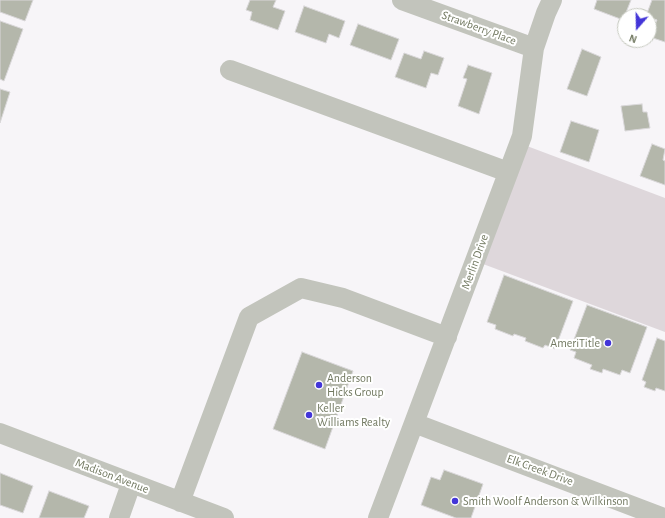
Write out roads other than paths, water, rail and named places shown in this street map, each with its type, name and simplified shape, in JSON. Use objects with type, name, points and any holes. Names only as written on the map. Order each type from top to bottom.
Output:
[{"type":"street","name":"Strawberry Place","points":[[402,0],[534,48]]},
{"type":"street","name":"Merlin Drive","points":[[378,518],[522,136],[534,48],[552,0]]},
{"type":"street","points":[[230,70],[508,172]]},
{"type":"street","points":[[180,502],[249,317],[302,288],[343,298],[447,337]]},
{"type":"street","name":"Elk Creek Drive","points":[[414,423],[664,518]]},
{"type":"street","name":"Madison Avenue","points":[[0,433],[131,484],[224,518]]},
{"type":"street","points":[[119,518],[131,484]]},
{"type":"place","name":"AmeriTitle","points":[[608,343]]},
{"type":"place","name":"Anderson Hicks Group","points":[[319,385]]},
{"type":"place","name":"Keller Williams Realty","points":[[309,415]]},
{"type":"place","name":"Smith Woolf Anderson & Wilkinson","points":[[455,501]]}]
